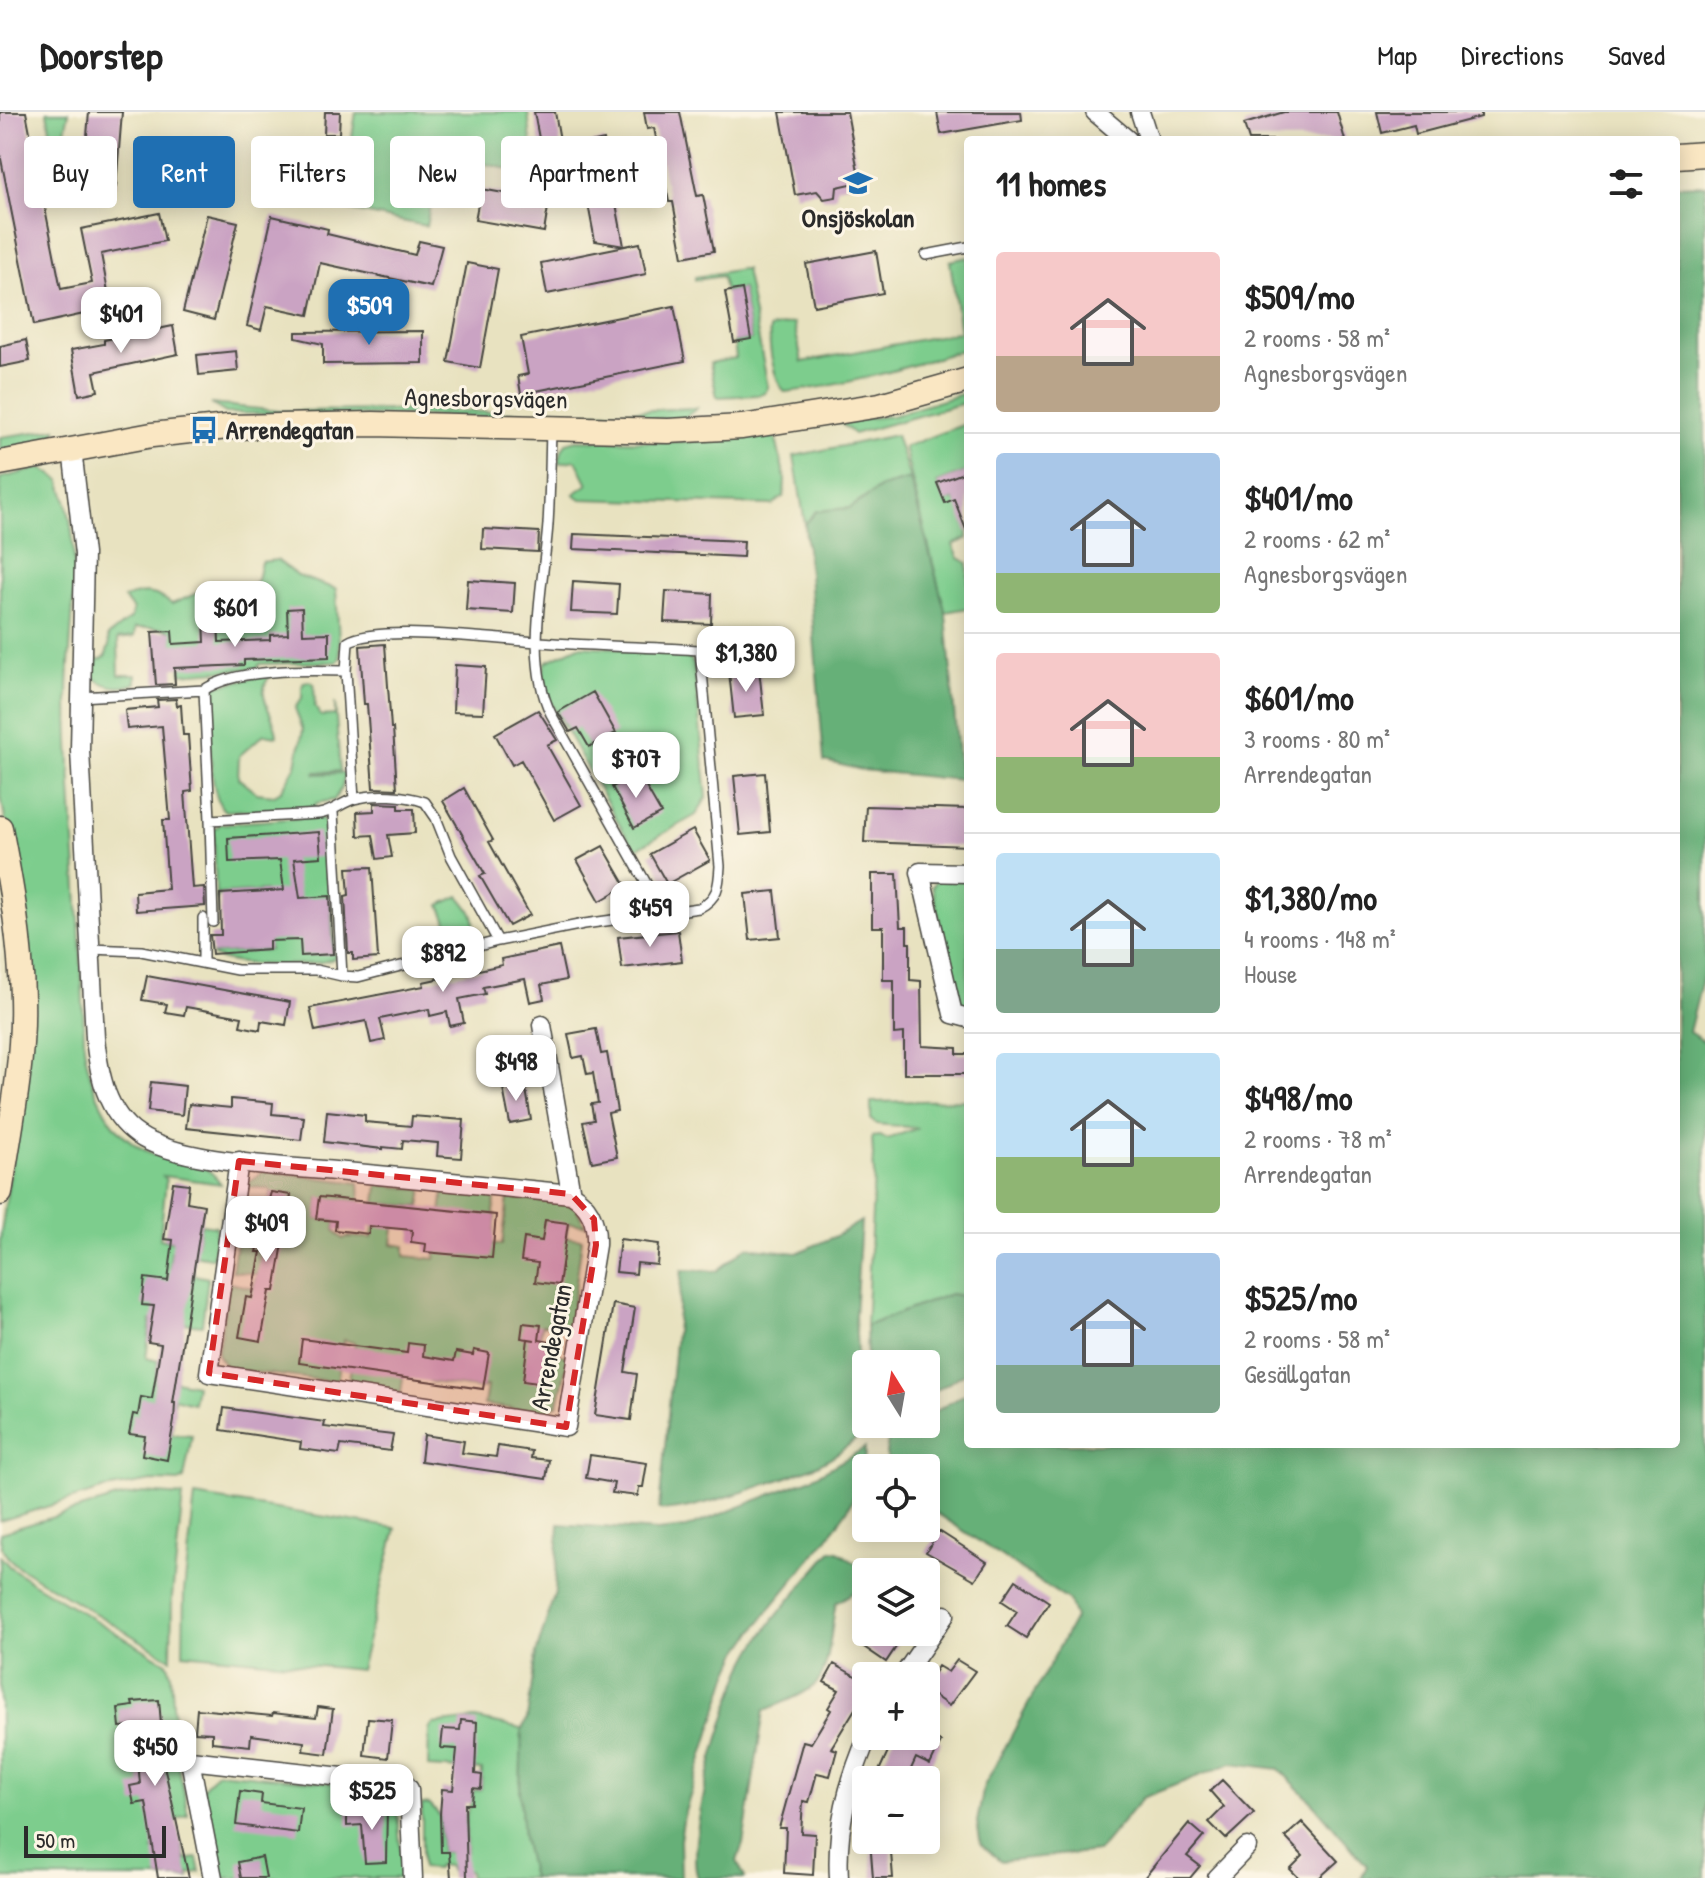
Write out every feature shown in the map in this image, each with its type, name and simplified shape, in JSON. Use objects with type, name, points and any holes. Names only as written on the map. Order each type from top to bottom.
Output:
[{"type":"street","points":[[1095,112],[1123,136]]},
{"type":"street","points":[[1140,112],[1148,136]]},
{"type":"street","points":[[1680,156],[1705,154]]},
{"type":"street","name":"Agnesborgsvägen","points":[[0,463],[152,435],[242,426],[373,424],[668,431],[742,427],[880,405],[964,381]]},
{"type":"street","points":[[72,449],[84,554],[80,697],[90,949],[98,1068],[112,1107],[136,1133],[154,1145],[175,1151],[239,1161],[571,1194],[542,1025]]},
{"type":"street","points":[[0,828],[16,931],[22,998],[19,1068],[0,1193]]},
{"type":"street","points":[[964,873],[920,872],[953,1014],[964,1017]]},
{"type":"street","name":"Arrendegatan","points":[[239,1161],[209,1373],[566,1427],[597,1231],[588,1208],[571,1194]]},
{"type":"street","points":[[913,1662],[945,1615]]},
{"type":"street","points":[[839,1878],[838,1842],[842,1813],[862,1750]]},
{"type":"street","points":[[213,1878],[190,1760],[405,1784],[409,1789],[413,1878]]},
{"type":"street","points":[[1217,1878],[1247,1847]]},
{"type":"lane","points":[[926,255],[964,248]]},
{"type":"lane","points":[[551,427],[548,523],[538,642],[543,698],[664,915]]},
{"type":"lane","points":[[90,949],[141,951],[237,970],[316,970],[342,976],[371,974],[498,941],[584,924],[699,908],[710,902],[718,890],[720,866],[700,650],[422,634],[355,638],[346,647],[354,799]]},
{"type":"lane","points":[[80,697],[204,690],[215,683],[281,671],[346,671]]},
{"type":"lane","points":[[204,690],[213,922]]},
{"type":"lane","points":[[210,820],[333,812],[354,799],[401,797],[425,802],[498,941]]},
{"type":"lane","points":[[333,812],[342,976]]},
{"type":"lane","points":[[203,918],[203,962]]},
{"type":"highlighted area","points":[[239,1161],[571,1194],[594,1219],[596,1245],[566,1427],[209,1373]]},
{"type":"green space","points":[[47,112],[69,112],[64,136],[51,136]]},
{"type":"green space","points":[[356,112],[528,112],[530,136],[501,136],[501,167],[485,164],[485,136],[390,136],[390,208],[430,208],[426,226],[340,208],[374,208],[374,136],[352,136]]},
{"type":"green space","points":[[1705,185],[1705,968],[1689,1032],[1705,1042],[1705,1878],[1361,1878],[1367,1866],[1315,1805],[1279,1769],[1232,1763],[1142,1798],[1098,1851],[1001,1861],[981,1845],[977,1822],[984,1786],[1075,1618],[1069,1601],[940,1515],[940,1454],[886,1454],[888,1440],[891,1438],[940,1438],[940,1409],[964,1394],[964,1448],[1680,1448],[1680,186]]},
{"type":"green space","points":[[964,258],[964,349],[901,369],[831,385],[785,392],[781,387],[772,362],[770,328],[794,323],[802,362],[960,332],[950,261]]},
{"type":"green space","points":[[745,269],[768,387],[765,393],[758,395],[717,397],[710,363],[736,358],[734,342],[751,339],[742,289],[725,292],[722,276],[695,280],[695,277]]},
{"type":"green space","points":[[964,393],[964,403],[854,434],[838,421],[892,416]]},
{"type":"green space","points":[[211,404],[279,411],[415,410],[564,414],[697,408],[683,419],[226,413]]},
{"type":"green space","points":[[964,424],[964,473],[937,483],[946,502],[954,499],[964,517],[964,540],[953,545],[959,558],[964,561],[964,609],[945,612],[904,447]]},
{"type":"green space","points":[[56,429],[55,436],[49,441],[0,450],[0,437]]},
{"type":"green space","points":[[774,430],[785,479],[784,496],[772,505],[581,499],[574,494],[588,484],[576,460],[559,463],[566,443],[577,440],[701,441]]},
{"type":"green space","points":[[896,435],[910,479],[881,487],[850,508],[817,511],[805,524],[794,456]]},
{"type":"green space","points":[[42,468],[60,480],[72,534],[74,588],[68,698],[69,742],[87,1064],[105,1112],[126,1137],[156,1155],[200,1166],[221,1184],[163,1176],[166,1181],[160,1239],[197,1246],[201,1224],[216,1226],[213,1258],[171,1252],[170,1268],[208,1278],[202,1325],[151,1320],[146,1358],[158,1361],[155,1384],[176,1381],[196,1385],[193,1403],[174,1398],[172,1434],[192,1435],[184,1479],[105,1489],[0,1521],[0,1240],[22,1092],[21,909],[0,791],[0,478]]},
{"type":"green space","points":[[910,479],[946,614],[960,780],[862,770],[824,761],[805,524],[817,511],[850,508],[881,487]]},
{"type":"green space","points":[[277,560],[298,576],[336,589],[340,658],[337,662],[260,664],[257,668],[181,674],[180,650],[173,650],[171,631],[135,628],[134,637],[118,639],[119,675],[136,675],[136,683],[123,687],[110,686],[88,671],[90,655],[99,660],[105,657],[109,646],[108,636],[131,618],[133,610],[124,598],[149,594],[172,604],[207,589],[251,587],[257,580],[261,562]]},
{"type":"green space","points":[[579,646],[675,651],[694,665],[707,797],[696,815],[636,849],[548,698],[543,673],[546,662]]},
{"type":"green space","points":[[272,674],[266,682],[264,697],[277,736],[264,734],[239,756],[238,778],[257,793],[274,795],[281,791],[296,765],[303,730],[295,708],[302,698],[304,682],[310,681],[314,684],[315,707],[321,716],[335,715],[335,703],[340,771],[315,774],[345,773],[342,787],[334,800],[316,803],[315,808],[225,811],[219,803],[212,774],[209,690],[214,686]]},
{"type":"green space","points":[[321,818],[326,825],[335,958],[274,965],[213,956],[269,950],[265,891],[219,894],[216,899],[214,829],[221,824]]},
{"type":"green space","points":[[964,879],[964,1008],[959,1007],[932,887],[937,880]]},
{"type":"green space","points":[[459,896],[473,914],[473,927],[463,936],[442,945],[436,929],[448,924],[440,905]]},
{"type":"green space","points":[[964,1100],[964,1296],[950,1294],[866,1326],[874,1175],[872,1137],[887,1139],[918,1128],[877,1124],[871,1120],[871,1102]]},
{"type":"green space","points":[[263,1171],[359,1183],[360,1201],[319,1198],[317,1219],[336,1221],[335,1231],[343,1239],[372,1238],[378,1185],[423,1189],[420,1207],[386,1204],[394,1228],[392,1244],[405,1246],[405,1256],[435,1259],[444,1190],[495,1196],[492,1244],[502,1245],[508,1198],[574,1204],[585,1225],[568,1223],[566,1237],[582,1239],[570,1327],[542,1325],[539,1340],[551,1342],[550,1353],[569,1356],[558,1404],[544,1413],[484,1405],[487,1386],[483,1389],[431,1382],[405,1362],[401,1393],[348,1385],[355,1343],[344,1340],[337,1382],[227,1369],[217,1354],[229,1283],[253,1288],[257,1274],[232,1271],[242,1203],[269,1207],[271,1192],[269,1189],[245,1186]]},
{"type":"green space","points":[[861,1221],[855,1316],[857,1350],[852,1350],[852,1438],[858,1438],[824,1461],[787,1477],[710,1502],[659,1509],[682,1270],[717,1271],[747,1247],[797,1253]]},
{"type":"green space","points":[[950,1294],[964,1296],[964,1373],[940,1388],[940,1350],[867,1350],[866,1326]]},
{"type":"green space","points":[[852,1455],[852,1500],[848,1509],[771,1607],[739,1652],[728,1676],[684,1815],[680,1840],[681,1878],[532,1878],[523,1837],[520,1794],[522,1729],[527,1719],[536,1654],[555,1592],[559,1524],[657,1531],[686,1528],[810,1479]]},
{"type":"green space","points":[[143,1493],[183,1496],[172,1597],[171,1659],[19,1567],[6,1555],[0,1540],[0,1533]]},
{"type":"green space","points":[[195,1496],[396,1528],[360,1670],[183,1653],[184,1591]]},
{"type":"green space","points":[[832,1550],[852,1561],[852,1593],[836,1603],[821,1678],[798,1696],[764,1711],[743,1844],[737,1861],[745,1878],[698,1878],[695,1860],[697,1834],[719,1738],[746,1663],[786,1605]]},
{"type":"green space","points":[[0,1556],[33,1583],[168,1664],[176,1746],[163,1747],[164,1755],[177,1757],[188,1815],[166,1828],[153,1850],[182,1845],[185,1860],[197,1858],[200,1872],[188,1874],[189,1878],[0,1878]]},
{"type":"green space","points":[[475,1719],[522,1729],[520,1794],[523,1837],[532,1878],[470,1878],[469,1871],[451,1872],[448,1866],[422,1868],[422,1804],[430,1805],[440,1816],[441,1852],[466,1852],[466,1815],[473,1791],[481,1789],[482,1770],[428,1767],[429,1729],[433,1724]]},
{"type":"green space","points":[[217,1772],[384,1788],[396,1800],[403,1878],[222,1878],[203,1788]]},
{"type":"building","points":[[0,112],[26,112],[31,136],[24,136],[24,208],[45,208],[61,289],[92,283],[81,229],[159,213],[165,241],[101,254],[111,308],[34,325],[0,154]]},
{"type":"building","points":[[89,112],[122,112],[117,174],[117,136],[87,136]]},
{"type":"building","points":[[325,112],[340,112],[339,134],[324,134]]},
{"type":"building","points":[[534,112],[555,112],[559,136],[539,136]]},
{"type":"building","points":[[644,112],[680,112],[697,196],[703,195],[714,251],[683,257],[673,202],[669,202],[667,192],[667,136],[656,136],[654,128],[647,129]]},
{"type":"building","points":[[780,112],[847,112],[860,182],[837,187],[836,197],[824,199],[817,191],[795,195]]},
{"type":"building","points":[[937,112],[1021,112],[1022,120],[941,134]]},
{"type":"building","points":[[1284,112],[1337,112],[1344,136],[1248,136],[1244,124]]},
{"type":"building","points":[[1377,112],[1481,112],[1481,117],[1416,134],[1414,125],[1382,133]]},
{"type":"building","points":[[485,190],[501,193],[501,208],[548,208],[544,232],[475,220],[477,208],[485,208]]},
{"type":"building","points":[[589,208],[617,208],[624,246],[595,241]]},
{"type":"building","points":[[207,215],[238,222],[214,320],[183,312]]},
{"type":"building","points":[[272,216],[328,229],[327,234],[415,255],[419,241],[442,246],[431,287],[320,263],[309,315],[267,306],[261,330],[247,326]]},
{"type":"building","points":[[640,243],[646,274],[547,294],[541,263]]},
{"type":"building","points":[[876,251],[883,293],[814,306],[806,264]]},
{"type":"building","points":[[467,263],[498,269],[480,368],[448,362]]},
{"type":"building","points":[[742,289],[751,339],[734,342],[725,292]]},
{"type":"building","points":[[674,306],[685,361],[521,394],[518,376],[528,374],[521,337]]},
{"type":"building","points":[[173,326],[178,354],[94,372],[98,391],[79,395],[71,350]]},
{"type":"building","points":[[423,331],[423,363],[323,364],[323,344],[296,338],[296,332]]},
{"type":"building","points":[[26,340],[30,361],[0,367],[0,346]]},
{"type":"building","points":[[236,351],[238,371],[199,375],[197,355]]},
{"type":"building","points":[[964,473],[964,524],[954,499],[945,503],[937,483]]},
{"type":"building","points":[[483,529],[539,532],[538,552],[482,549]]},
{"type":"building","points":[[574,534],[744,541],[743,557],[573,549]]},
{"type":"building","points":[[468,580],[515,583],[513,613],[466,610]]},
{"type":"building","points":[[573,581],[619,584],[617,614],[571,612]]},
{"type":"building","points":[[666,591],[712,594],[711,624],[664,622]]},
{"type":"building","points":[[302,608],[303,634],[329,633],[329,657],[244,660],[244,665],[174,668],[175,684],[156,685],[152,632],[172,631],[173,644],[205,642],[204,618],[218,618],[219,642],[270,640],[270,635],[288,634],[287,609]]},
{"type":"building","points":[[385,644],[397,789],[373,788],[367,704],[364,704],[360,646]]},
{"type":"building","points":[[455,665],[486,667],[483,713],[453,712]]},
{"type":"building","points":[[759,669],[764,715],[734,718],[729,672]]},
{"type":"building","points":[[593,692],[616,733],[589,747],[578,728],[570,732],[558,712]]},
{"type":"building","points":[[176,699],[177,706],[181,705],[183,735],[188,735],[192,791],[185,792],[192,888],[204,887],[205,906],[136,911],[135,892],[168,889],[163,820],[170,820],[162,726],[127,729],[125,710],[158,707],[157,700]]},
{"type":"building","points":[[538,710],[557,740],[547,745],[581,805],[554,820],[521,760],[512,765],[495,734]]},
{"type":"building","points":[[638,773],[661,813],[634,828],[612,787]]},
{"type":"building","points":[[765,773],[770,832],[740,835],[734,776]]},
{"type":"building","points":[[464,788],[493,840],[489,842],[530,915],[509,926],[480,876],[485,874],[443,801]]},
{"type":"building","points":[[374,803],[399,804],[399,809],[414,809],[415,833],[388,835],[392,857],[377,859],[373,835],[358,836],[357,812],[374,811]]},
{"type":"building","points":[[866,806],[964,809],[964,846],[864,842]]},
{"type":"building","points":[[693,830],[710,860],[667,884],[650,854]]},
{"type":"building","points":[[319,832],[321,857],[294,859],[300,898],[330,896],[333,954],[301,956],[300,940],[269,941],[269,950],[212,954],[210,935],[221,935],[220,894],[284,890],[280,860],[229,862],[228,838]]},
{"type":"building","points":[[603,846],[626,886],[600,901],[577,860]]},
{"type":"building","points":[[372,867],[378,958],[353,960],[353,953],[348,953],[347,868]]},
{"type":"building","points":[[872,874],[897,874],[900,927],[907,927],[907,943],[910,943],[910,980],[921,981],[922,1046],[957,1048],[957,1054],[964,1054],[964,1074],[904,1074],[904,1033],[894,1034],[894,980],[883,980],[883,927],[872,927]]},
{"type":"building","points":[[775,891],[780,937],[750,940],[745,894]]},
{"type":"building","points":[[678,931],[682,961],[622,968],[618,937]]},
{"type":"building","points":[[559,947],[566,980],[541,985],[544,999],[530,1002],[525,979],[483,987],[485,994],[459,999],[464,1023],[450,1026],[447,1012],[430,1016],[429,1009],[380,1019],[385,1040],[371,1043],[366,1021],[315,1031],[310,1008],[424,986],[423,982],[502,965],[501,959]]},
{"type":"building","points":[[147,976],[290,1002],[286,1025],[261,1021],[260,1030],[240,1026],[242,1017],[186,1007],[184,1015],[165,1012],[167,1004],[142,1000]]},
{"type":"building","points":[[596,1029],[601,1054],[607,1053],[617,1111],[608,1113],[617,1157],[592,1162],[583,1122],[594,1120],[591,1104],[598,1103],[593,1073],[587,1074],[583,1056],[573,1058],[568,1034]]},
{"type":"building","points":[[517,1080],[519,1090],[526,1089],[531,1120],[510,1124],[502,1083]]},
{"type":"building","points":[[151,1082],[185,1086],[182,1115],[148,1111]]},
{"type":"building","points":[[231,1099],[273,1103],[272,1114],[304,1117],[301,1140],[186,1128],[189,1104],[231,1108]]},
{"type":"building","points":[[327,1111],[365,1115],[365,1122],[411,1126],[412,1116],[464,1120],[461,1158],[437,1156],[438,1143],[403,1140],[402,1149],[383,1149],[324,1142]]},
{"type":"building","points":[[173,1182],[189,1184],[187,1202],[204,1205],[167,1460],[142,1455],[145,1436],[129,1434],[133,1414],[138,1415],[141,1397],[152,1399],[161,1344],[148,1342],[154,1306],[142,1305],[145,1278],[168,1281],[173,1240],[164,1239]]},
{"type":"building","points":[[271,1192],[291,1195],[275,1291],[270,1291],[261,1341],[239,1337],[246,1297],[252,1298],[261,1252],[251,1247],[255,1223],[262,1224]]},
{"type":"building","points":[[319,1197],[496,1215],[492,1258],[425,1252],[426,1244],[411,1242],[412,1230],[369,1226],[369,1234],[335,1230],[336,1221],[316,1219]]},
{"type":"building","points":[[545,1220],[568,1223],[559,1285],[535,1282],[538,1263],[521,1261],[524,1238],[542,1241]]},
{"type":"building","points":[[620,1239],[659,1244],[657,1265],[637,1263],[636,1274],[616,1272]]},
{"type":"building","points":[[613,1304],[635,1308],[625,1372],[637,1374],[631,1420],[595,1415]]},
{"type":"building","points":[[523,1323],[541,1325],[539,1340],[551,1342],[545,1384],[523,1381],[528,1339],[521,1338]]},
{"type":"building","points":[[302,1339],[407,1353],[408,1343],[424,1345],[423,1356],[454,1361],[456,1352],[473,1355],[474,1350],[489,1353],[483,1389],[299,1363]]},
{"type":"building","points":[[224,1408],[325,1422],[324,1427],[393,1435],[390,1451],[341,1445],[339,1454],[300,1449],[301,1442],[221,1430]]},
{"type":"building","points":[[424,1435],[464,1441],[462,1453],[496,1457],[498,1446],[532,1451],[531,1458],[549,1460],[546,1479],[421,1461]]},
{"type":"building","points":[[590,1455],[647,1463],[643,1487],[639,1487],[638,1496],[612,1493],[614,1483],[586,1478]]},
{"type":"building","points":[[940,1532],[987,1562],[975,1580],[926,1552],[932,1542],[940,1542]]},
{"type":"building","points":[[1016,1580],[1049,1602],[1026,1638],[1007,1626],[1017,1611],[1002,1601]]},
{"type":"building","points":[[862,1646],[897,1646],[886,1662]]},
{"type":"building","points":[[957,1660],[975,1671],[949,1706],[940,1700],[940,1667],[948,1672]]},
{"type":"building","points":[[834,1664],[852,1674],[852,1714],[831,1748],[837,1750],[830,1776],[817,1773],[809,1802],[803,1801],[801,1833],[815,1834],[813,1875],[784,1873],[786,1828],[779,1828],[803,1741],[811,1743],[839,1690],[824,1682]]},
{"type":"building","points":[[159,1700],[165,1770],[189,1878],[158,1878],[146,1802],[134,1804],[130,1786],[140,1784],[135,1726],[120,1727],[118,1708],[133,1706],[132,1702]]},
{"type":"building","points":[[318,1707],[333,1709],[327,1754],[303,1751],[304,1742],[251,1735],[250,1746],[212,1742],[212,1733],[195,1732],[197,1709],[316,1718]]},
{"type":"building","points":[[368,1718],[392,1720],[388,1758],[364,1755]]},
{"type":"building","points":[[461,1720],[477,1722],[475,1774],[482,1775],[481,1789],[473,1788],[472,1804],[465,1804],[467,1878],[451,1878],[449,1852],[441,1852],[440,1814],[442,1789],[453,1790],[457,1749],[441,1748],[443,1729],[460,1730]]},
{"type":"building","points":[[889,1750],[937,1750],[930,1765],[916,1758],[912,1766],[881,1766]]},
{"type":"building","points":[[1222,1780],[1254,1813],[1226,1839],[1209,1822],[1224,1807],[1210,1791]]},
{"type":"building","points":[[240,1791],[262,1794],[261,1803],[301,1808],[298,1833],[236,1825]]},
{"type":"building","points":[[387,1807],[386,1862],[365,1863],[362,1825],[347,1826],[347,1811]]},
{"type":"building","points":[[1302,1822],[1338,1861],[1319,1878],[1299,1878],[1290,1869],[1303,1856],[1285,1837]]},
{"type":"building","points":[[1189,1823],[1204,1836],[1187,1856],[1200,1866],[1190,1878],[1144,1878]]},
{"type":"building","points":[[871,1854],[891,1854],[893,1878],[873,1878]]},
{"type":"building","points":[[262,1857],[266,1878],[241,1878],[238,1862]]},
{"type":"place","name":"Onsjöskolan","points":[[858,183]]},
{"type":"place","name":"Arrendegatan","points":[[204,430]]}]
